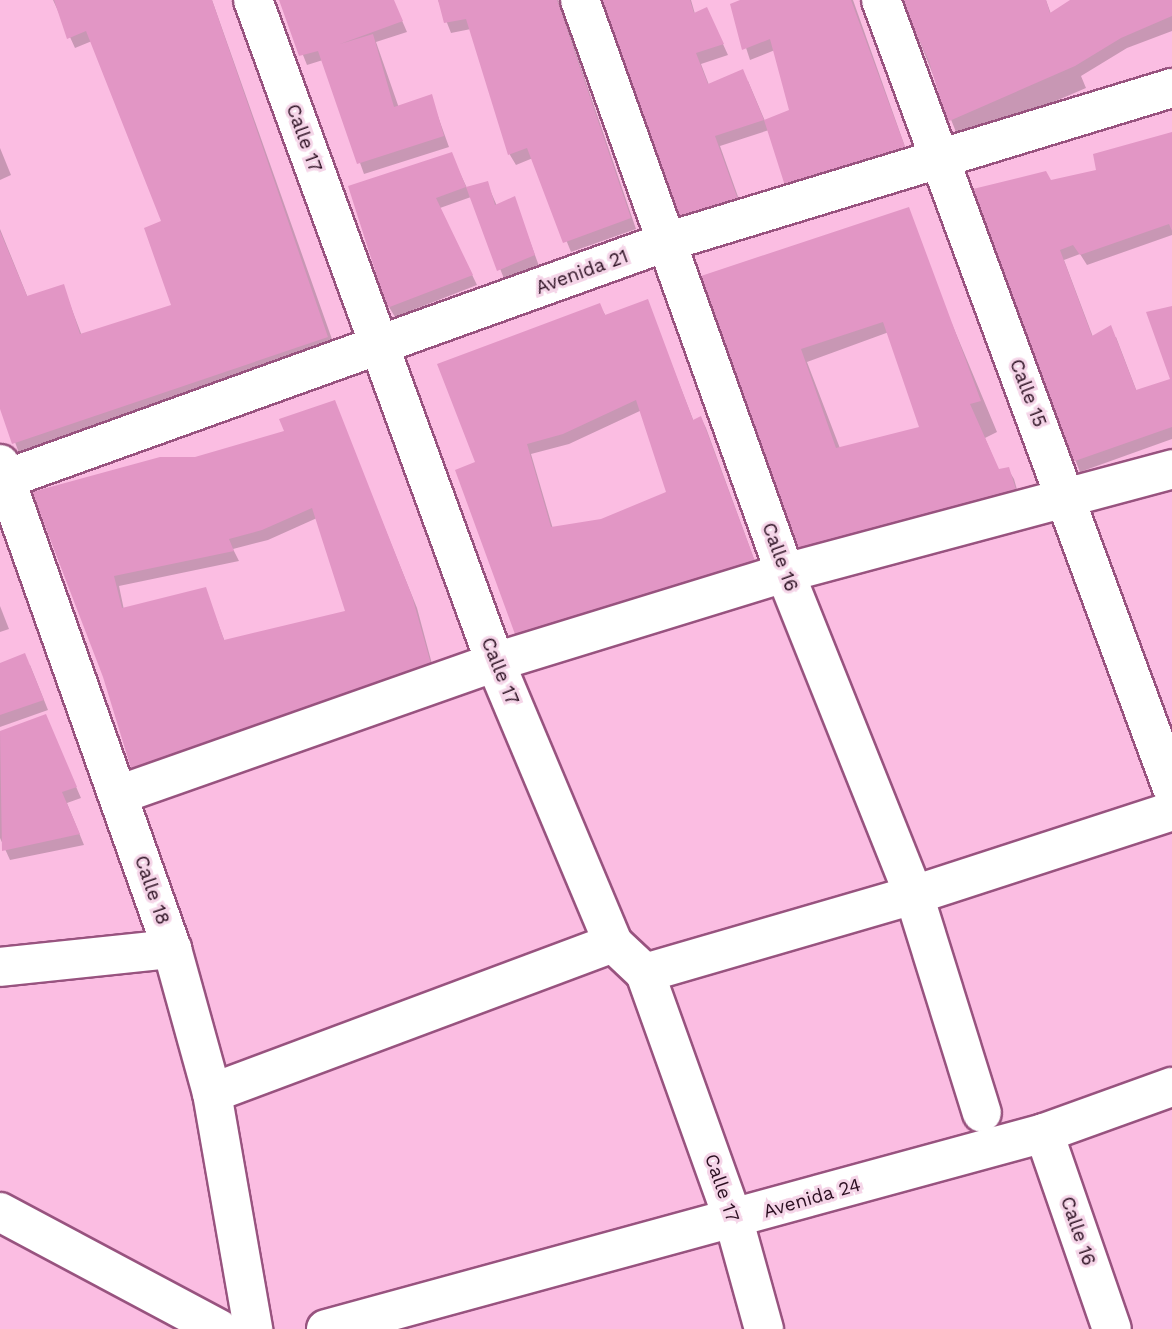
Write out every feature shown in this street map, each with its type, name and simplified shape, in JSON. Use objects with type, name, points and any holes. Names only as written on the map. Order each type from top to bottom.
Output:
[{"type":"street","name":"Calle 17","points":[[253,0],[495,662],[613,943],[645,973],[734,1221],[764,1329]]},
{"type":"street","name":"Calle 16","points":[[580,0],[785,573],[914,895],[982,1113]]},
{"type":"street","name":"Calle 15","points":[[881,0],[1067,496],[1172,788]]},
{"type":"street","name":"Avenida 21","points":[[2,475],[380,345],[666,242],[939,156],[1172,88]]},
{"type":"street","points":[[118,795],[495,662],[785,573],[1172,468]]},
{"type":"street","name":"Calle 18","points":[[2,475],[172,949],[212,1093],[253,1329]]},
{"type":"street","points":[[645,973],[914,895],[1172,811]]},
{"type":"street","points":[[212,1093],[613,943]]},
{"type":"street","points":[[0,967],[172,949]]},
{"type":"street","name":"Avenida 24","points":[[326,1329],[734,1221],[1044,1133],[1172,1087]]},
{"type":"street","name":"Calle 16","points":[[1044,1133],[1112,1329]]},
{"type":"street","points":[[0,1212],[219,1329]]},
{"type":"building","points":[[54,0],[212,0],[328,337],[12,444],[0,409],[0,231],[27,296],[64,284],[80,334],[171,305],[144,228],[161,221],[86,31],[67,39]]},
{"type":"building","points":[[279,0],[394,0],[403,21],[340,44],[373,34],[394,107],[432,94],[444,136],[357,164],[318,51],[299,56]]},
{"type":"building","points":[[438,0],[557,0],[631,218],[563,243],[527,148],[508,155],[466,19],[444,23]]},
{"type":"building","points":[[598,0],[690,0],[694,13],[707,7],[724,44],[696,53],[708,84],[743,69],[764,120],[715,136],[741,208],[681,231],[631,79]]},
{"type":"building","points":[[740,0],[851,0],[905,147],[786,189],[764,120],[789,110],[770,39],[742,50],[730,4]]},
{"type":"building","points":[[901,0],[1046,0],[1050,13],[1070,0],[1172,0],[1172,16],[1121,38],[1075,66],[947,122],[929,61]]},
{"type":"building","points":[[1172,132],[1172,231],[1169,224],[1080,255],[1073,245],[1060,250],[1092,336],[1111,325],[1136,390],[1170,379],[1146,312],[1172,306],[1172,427],[1072,462],[973,189],[1046,171],[1051,180],[1096,170],[1093,154]]},
{"type":"building","points":[[452,152],[466,187],[436,198],[473,275],[387,308],[348,186]]},
{"type":"building","points":[[488,181],[495,205],[515,196],[535,255],[497,271],[466,187]]},
{"type":"building","points":[[909,207],[981,401],[970,404],[999,469],[1009,467],[1018,496],[956,507],[795,561],[698,277]],"holes":[[[883,322],[919,427],[836,448],[801,349]]]},
{"type":"building","points":[[648,299],[693,420],[701,416],[757,567],[516,637],[455,470],[475,462],[437,364],[600,303],[605,315]],"holes":[[[636,400],[666,492],[601,519],[551,527],[527,444],[563,434]]]},
{"type":"building","points":[[335,400],[412,596],[431,664],[134,778],[103,677],[32,492],[160,457],[195,457],[284,431],[279,419]],"holes":[[[312,508],[345,611],[224,640],[206,587],[122,608],[114,576],[234,551],[229,539],[262,530]]]},
{"type":"building","points":[[25,653],[44,700],[0,715],[0,663]]},
{"type":"building","points":[[46,714],[77,787],[62,792],[80,834],[2,851],[0,731]]}]
